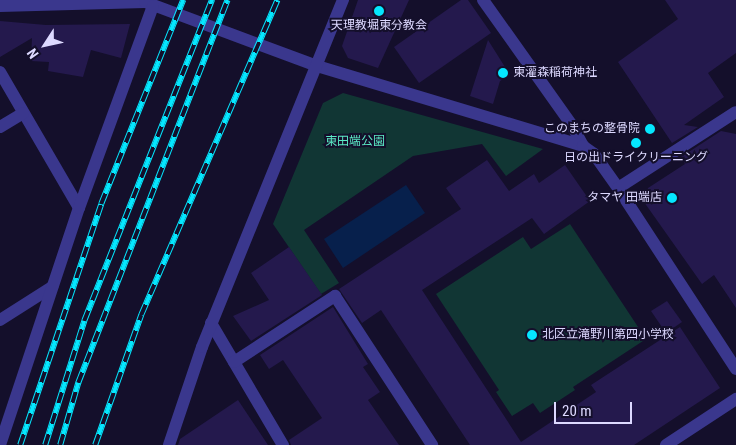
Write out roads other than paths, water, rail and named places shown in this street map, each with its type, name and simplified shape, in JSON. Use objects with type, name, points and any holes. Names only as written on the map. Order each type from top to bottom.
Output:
[{"type":"street","points":[[169,445],[211,323],[343,0]]},
{"type":"street","points":[[483,0],[571,124],[583,146]]},
{"type":"street","points":[[0,6],[23,2],[148,3],[317,66],[583,146],[594,154],[618,188],[736,369]]},
{"type":"street","points":[[0,445],[148,3]]},
{"type":"street","points":[[1,77],[79,208]]},
{"type":"street","points":[[618,188],[736,112]]},
{"type":"street","points":[[0,127],[23,114]]},
{"type":"street","points":[[0,320],[52,288]]},
{"type":"street","points":[[234,362],[335,296],[432,445]]},
{"type":"street","points":[[211,323],[283,445]]},
{"type":"street","points":[[666,445],[736,399]]},
{"type":"water","points":[[406,185],[425,213],[343,268],[324,239]]},
{"type":"railway","points":[[20,445],[101,204],[183,0]]},
{"type":"railway","points":[[45,445],[84,321],[212,0]]},
{"type":"railway","points":[[60,445],[78,383],[227,0]]},
{"type":"railway","points":[[95,445],[141,315],[277,0]]},
{"type":"place","name":"天理教堀東分教会","points":[[379,11]]},
{"type":"place","name":"東灌森稲荷神社","points":[[503,73]]},
{"type":"place","name":"このまちの整骨院","points":[[650,129]]},
{"type":"place","name":"日の出ドライクリーニング","points":[[636,143]]},
{"type":"place","name":"タマヤ 田端店","points":[[672,198]]},
{"type":"place","name":"北区立滝野川第四小学校","points":[[532,335]]},
{"type":"park label","name":"東田端公園","points":[[355,142]]}]
